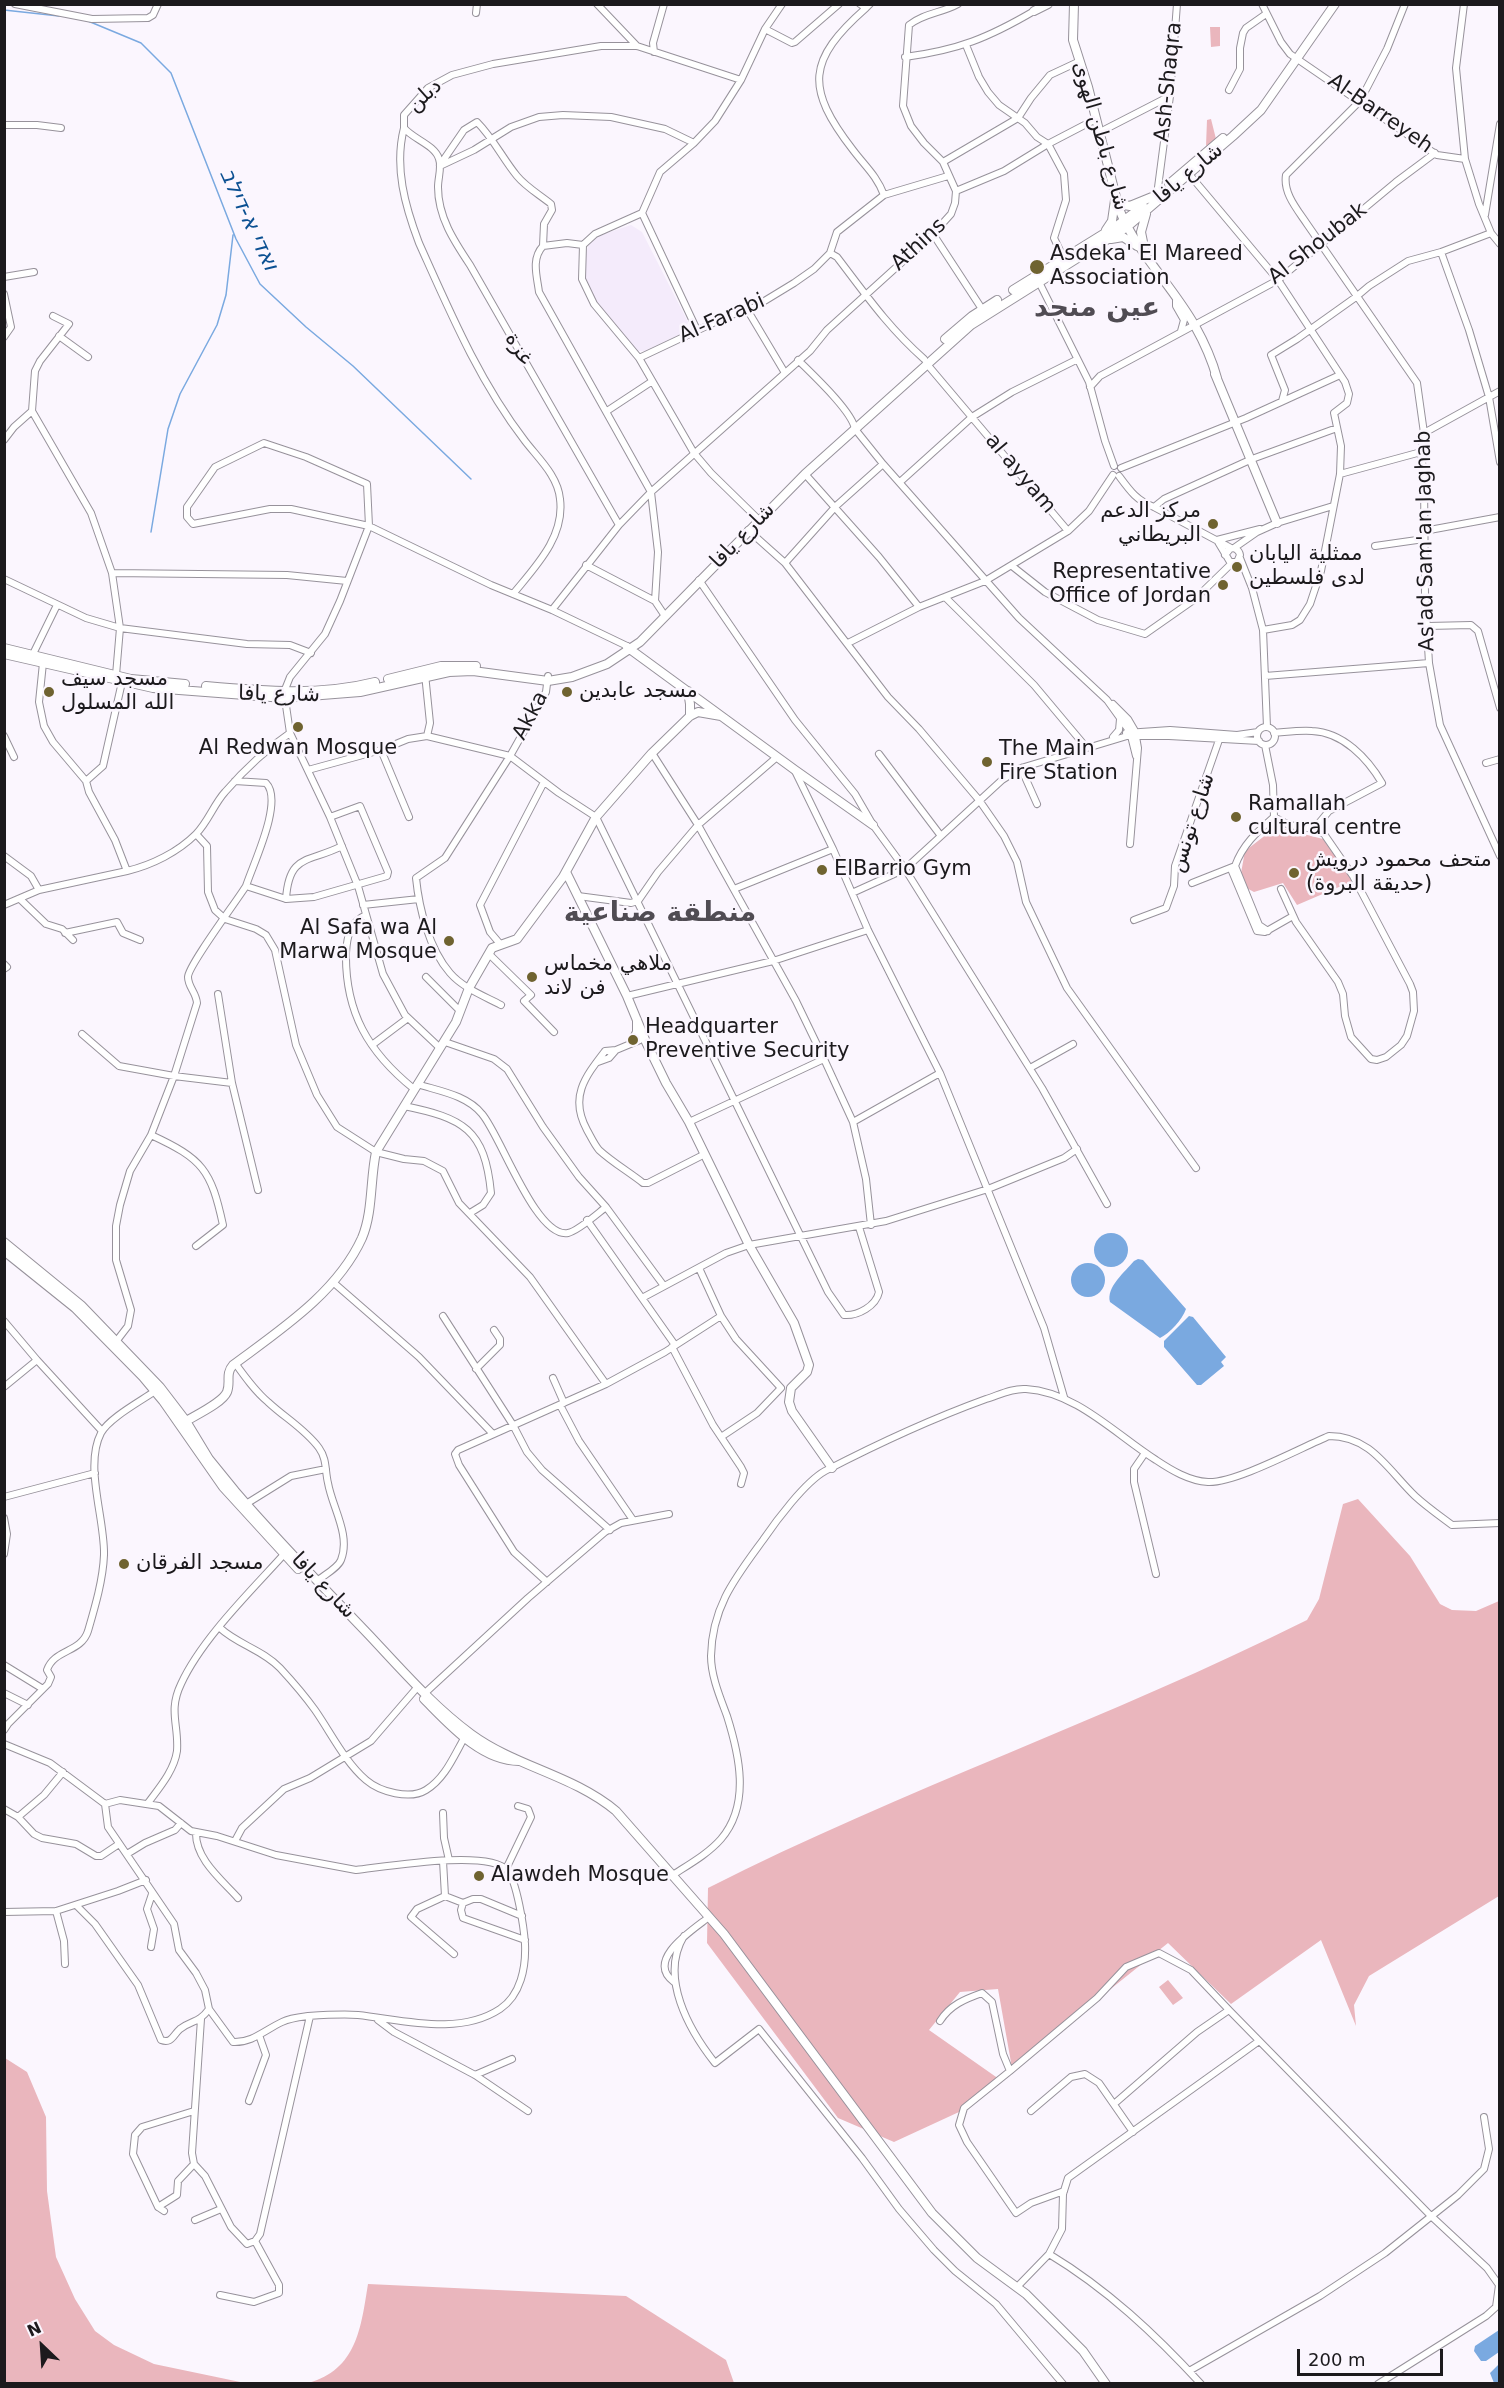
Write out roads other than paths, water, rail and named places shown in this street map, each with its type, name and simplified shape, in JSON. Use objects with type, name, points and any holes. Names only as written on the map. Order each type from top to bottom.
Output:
[{"type":"street","points":[[15,4],[92,19],[109,20],[148,18],[153,15],[158,4]]},
{"type":"street","points":[[476,13],[477,4]]},
{"type":"street","points":[[597,4],[637,46]]},
{"type":"street","points":[[654,52],[652,43],[664,4]]},
{"type":"street","points":[[756,518],[694,453],[639,358],[601,315],[586,289],[581,270],[583,245],[595,234],[642,213],[660,172],[694,143],[715,120],[741,80],[765,29],[782,4]]},
{"type":"street","points":[[765,29],[792,44],[839,4]]},
{"type":"street","points":[[958,4],[933,12],[909,25],[903,106],[911,126],[924,143],[944,162],[956,191],[1004,171],[1048,144],[1096,119]]},
{"type":"street","points":[[1034,11],[1042,4]]},
{"type":"street","points":[[905,57],[966,45],[993,34],[1047,4]]},
{"type":"street","name":"شارع باطن الهوى","points":[[1076,4],[1075,45],[1100,132],[1116,200],[1126,224],[1142,249]]},
{"type":"street","name":"Ash-Shaqra","points":[[1157,195],[1170,96],[1177,4]]},
{"type":"street","name":"Al-Barreyeh","points":[[1262,4],[1284,48],[1435,153],[1457,160],[1465,159]]},
{"type":"street","name":"شارع يافا","points":[[925,361],[976,321],[1039,282],[1149,208],[1189,174],[1261,110],[1329,4]]},
{"type":"street","name":"شارع يافا","points":[[1126,224],[1249,116],[1335,4]]},
{"type":"street","points":[[1360,101],[1387,49],[1405,4]]},
{"type":"street","points":[[1464,4],[1456,68],[1465,159],[1491,232],[1500,244]]},
{"type":"street","points":[[865,6],[841,30],[826,52],[817,82],[823,100],[841,134],[870,168],[884,195]]},
{"type":"street","points":[[1228,90],[1239,69],[1245,28],[1266,14]]},
{"type":"street","points":[[966,45],[979,78],[988,92],[1008,112],[1048,144],[1064,174],[1066,200],[1054,238],[1064,259]]},
{"type":"street","name":"دبلن","points":[[440,166],[436,152],[410,135],[404,128],[404,114],[428,88],[452,75],[493,64],[601,46],[637,46],[741,80]]},
{"type":"street","points":[[944,162],[1018,118],[1050,75],[1080,62]]},
{"type":"street","points":[[1100,132],[1170,96]]},
{"type":"street","name":"As'ad Sam'an Jaghab","points":[[1360,101],[1286,175],[1285,183],[1290,197],[1356,297],[1417,383],[1424,433],[1421,452],[1424,480],[1425,596],[1429,663],[1440,725],[1500,856]]},
{"type":"street","points":[[440,166],[521,122],[563,115],[611,117],[642,123],[665,129],[694,143]]},
{"type":"street","points":[[440,166],[464,130],[477,122],[490,140],[499,147],[520,179],[551,204],[552,210],[544,224],[543,246],[537,253],[535,262],[539,292],[651,492],[658,552],[655,601]]},
{"type":"street","points":[[1485,217],[1500,124]]},
{"type":"street","points":[[4,125],[62,128]]},
{"type":"street","points":[[404,128],[400,144],[399,166],[409,213],[419,243],[481,377],[505,415],[554,479],[560,497],[561,514],[554,538],[543,557],[513,594]]},
{"type":"street","name":"Al Shoubak","points":[[1090,387],[1100,376],[1278,280],[1396,182],[1435,153]]},
{"type":"street","name":"غزة","points":[[440,166],[438,188],[440,206],[453,240],[470,265],[619,525]]},
{"type":"street","points":[[1189,174],[1278,280],[1312,329],[1345,382],[1349,394],[1347,403],[1334,412],[1341,446],[1340,474],[1321,571],[1306,614],[1292,625],[1263,630]]},
{"type":"street","points":[[830,253],[837,232],[884,195],[948,176]]},
{"type":"street","name":"Athins","points":[[552,610],[619,525],[651,492],[810,351],[827,330],[933,234],[951,214],[956,191]]},
{"type":"street","points":[[1157,195],[1130,206],[1116,200],[1112,220],[1105,237],[1123,237],[1142,249],[1185,311],[1217,378]]},
{"type":"street","points":[[1149,208],[1142,222],[1141,232],[1151,264]]},
{"type":"street","points":[[642,213],[697,330]]},
{"type":"street","points":[[1282,401],[1285,390],[1271,355],[1408,261],[1441,252],[1491,232]]},
{"type":"street","points":[[933,234],[982,309]]},
{"type":"street","name":"شارع يافا","points":[[629,648],[756,518],[959,327],[982,309],[1105,237]]},
{"type":"street","points":[[543,246],[567,243],[583,245]]},
{"type":"street","points":[[1441,252],[1489,397],[1500,462]]},
{"type":"street","name":"al ayyam","points":[[830,253],[837,257],[898,336],[925,361],[1068,531]]},
{"type":"street","name":"Al-Farabi","points":[[639,358],[730,315],[748,311],[814,269],[830,253]]},
{"type":"street","points":[[4,277],[34,272]]},
{"type":"street","points":[[1039,282],[1090,387],[1105,441],[1118,467]]},
{"type":"street","points":[[1171,292],[1202,340],[1277,523]]},
{"type":"street","points":[[4,294],[11,327],[4,338]]},
{"type":"street","points":[[1176,301],[1176,306],[1184,320],[1179,333]]},
{"type":"street","points":[[748,311],[785,373]]},
{"type":"street","points":[[1185,311],[1198,319],[1205,319],[1201,332],[1202,340]]},
{"type":"street","points":[[53,316],[69,324],[35,371],[32,411],[92,513],[112,573],[120,628],[119,679],[103,766],[86,782]]},
{"type":"street","points":[[59,336],[88,357]]},
{"type":"street","points":[[798,360],[827,389],[883,464],[1019,618],[1107,700],[1119,708],[1133,734],[1136,748],[1130,844]]},
{"type":"street","points":[[900,482],[972,417],[1012,392],[1076,360]]},
{"type":"street","points":[[1237,560],[1239,551],[1137,499],[1111,471],[1235,421],[1340,375]]},
{"type":"street","name":"Al Shoubak","points":[[1085,376],[1100,376]]},
{"type":"street","points":[[607,411],[651,382]]},
{"type":"street","points":[[1424,433],[1500,391]]},
{"type":"street","points":[[4,440],[14,427],[32,411]]},
{"type":"street","name":"شارع يافا","points":[[4,648],[153,688],[284,695],[360,692],[425,673],[473,671],[548,679],[590,672],[629,648],[748,530],[756,518],[805,474],[854,425]]},
{"type":"street","points":[[1155,507],[1164,499],[1252,459],[1337,428]]},
{"type":"street","points":[[664,1286],[606,1207],[579,1177],[546,1132],[507,1069],[494,1059],[442,1045],[408,1018],[383,974],[358,886],[330,817],[290,732],[284,695],[291,676],[325,633],[369,526],[368,484],[306,457],[264,443],[215,467],[187,507],[187,517],[193,524],[270,509],[291,509],[369,526],[552,610],[629,648],[777,758],[873,825]]},
{"type":"street","points":[[1340,474],[1421,452]]},
{"type":"street","points":[[785,563],[836,506],[883,464]]},
{"type":"street","points":[[805,474],[836,506],[919,607]]},
{"type":"street","points":[[848,643],[919,607],[985,581],[1012,566],[1068,531],[1089,511],[1116,476]]},
{"type":"street","points":[[1221,572],[1225,556],[1233,548],[1266,528],[1333,506]]},
{"type":"street","points":[[1424,531],[1500,517]]},
{"type":"street","points":[[1217,541],[1266,528]]},
{"type":"street","points":[[748,530],[785,563],[888,697],[919,729],[979,800],[1004,836],[1017,862],[1026,902],[1067,988],[1196,1168]]},
{"type":"street","points":[[1375,546],[1424,539]]},
{"type":"street","points":[[1217,541],[1225,556],[1237,560],[1243,566],[1252,588],[1263,630],[1267,727],[1274,733],[1312,730],[1326,732],[1361,754],[1382,783],[1329,810],[1314,829]]},
{"type":"street","points":[[1012,566],[1046,592],[1098,620],[1145,634],[1195,599],[1221,572],[1237,560],[1246,541]]},
{"type":"street","points":[[586,565],[655,601],[663,613]]},
{"type":"street","points":[[112,573],[287,575],[347,581]]},
{"type":"street","points":[[4,579],[57,606],[120,628],[248,644],[290,645],[311,653]]},
{"type":"street","points":[[699,580],[795,720],[855,794],[873,825],[905,868],[1030,1068],[1107,1204]]},
{"type":"street","points":[[945,597],[1034,685],[1086,747]]},
{"type":"street","points":[[33,654],[57,606]]},
{"type":"street","points":[[1428,626],[1471,625],[1478,631],[1500,708]]},
{"type":"street","name":"شارع يافا","points":[[4,654],[119,679]]},
{"type":"street","points":[[43,663],[39,702],[44,726],[53,742],[86,782],[115,840],[127,871]]},
{"type":"street","points":[[1265,676],[1429,663]]},
{"type":"street","points":[[425,673],[430,723],[427,736]]},
{"type":"street","name":"Akka","points":[[419,899],[416,878],[445,858],[510,756],[546,692],[548,679]]},
{"type":"street","points":[[688,691],[690,716]]},
{"type":"street","points":[[183,1423],[226,1395],[228,1372],[235,1363],[288,1325],[334,1283],[362,1238],[368,1213],[371,1175],[376,1152],[442,1045],[469,988],[492,948],[517,939],[563,876],[596,817],[652,753],[690,716],[698,712],[721,716]]},
{"type":"street","points":[[1123,716],[1148,733],[1262,743],[1273,741],[1274,733]]},
{"type":"street","points":[[1117,737],[1123,716]]},
{"type":"street","points":[[852,893],[905,868],[1002,780],[1021,768],[1133,734],[1237,735],[1258,732],[1267,727]]},
{"type":"street","points":[[4,905],[39,890],[143,867],[170,853],[196,834],[223,794],[254,759],[290,732]]},
{"type":"street","points":[[1192,883],[1233,867],[1240,852],[1250,839],[1274,817],[1273,785],[1258,732]]},
{"type":"street","points":[[1136,748],[1148,733]]},
{"type":"street","points":[[4,736],[14,757]]},
{"type":"street","points":[[308,770],[381,750],[408,739],[427,736],[510,756],[596,817],[828,1292],[844,1315],[854,1315],[878,1299],[879,1292],[859,1227]]},
{"type":"street","points":[[1117,737],[1136,748]]},
{"type":"street","name":"شارع تونس","points":[[1134,920],[1166,908],[1171,899],[1175,866],[1220,740]]},
{"type":"street","points":[[381,750],[409,817]]},
{"type":"street","points":[[652,753],[698,825],[734,889],[796,1001],[824,1059],[853,1122],[866,1179],[871,1225]]},
{"type":"street","points":[[879,754],[941,836]]},
{"type":"street","points":[[576,893],[631,903],[638,902],[658,872],[698,825],[777,758]]},
{"type":"street","points":[[1486,763],[1500,759]]},
{"type":"street","points":[[1021,768],[1037,804]]},
{"type":"street","points":[[795,770],[868,930],[940,1073],[1044,1328],[1064,1397]]},
{"type":"street","points":[[115,1344],[128,1326],[131,1310],[116,1260],[116,1226],[120,1205],[130,1171],[151,1135],[174,1076],[197,1003],[196,994],[190,986],[187,975],[196,957],[225,919],[246,886],[272,817],[272,795],[266,783],[235,781]]},
{"type":"street","points":[[501,945],[490,932],[480,905],[544,782]]},
{"type":"street","points":[[246,886],[286,899],[314,897],[385,878],[388,872],[360,806],[330,817]]},
{"type":"street","points":[[1274,817],[1289,825],[1314,829],[1324,834],[1353,876],[1413,992],[1414,1011],[1411,1028],[1401,1045],[1393,1052],[1377,1060],[1366,1055],[1360,1048],[1347,1026],[1343,994],[1338,982],[1293,916],[1281,889]]},
{"type":"street","points":[[196,834],[207,846],[210,900],[218,915],[256,929],[270,940],[275,950],[291,1028],[300,1057],[317,1095],[337,1127],[376,1152],[424,1161],[444,1171],[459,1203],[530,1277],[606,1384]]},
{"type":"street","points":[[286,899],[287,880],[290,872],[297,865],[342,846]]},
{"type":"street","points":[[734,889],[833,849]]},
{"type":"street","points":[[4,856],[31,876],[39,890]]},
{"type":"street","points":[[1233,867],[1259,925],[1268,931],[1293,916]]},
{"type":"street","points":[[563,876],[576,893],[627,996],[636,1019],[640,1039],[689,1122],[749,1245],[794,1323],[807,1358],[807,1372],[791,1388],[789,1402],[792,1411],[832,1468]]},
{"type":"street","points":[[20,899],[46,924],[62,929],[73,940]]},
{"type":"street","points":[[363,905],[419,899],[425,927],[450,972],[469,988],[501,1005]]},
{"type":"street","points":[[366,915],[357,920],[348,932],[346,974],[354,1012],[362,1031],[372,1045],[391,1068],[415,1086],[469,1101],[484,1115],[519,1183],[540,1216],[560,1232],[572,1232],[606,1207]]},
{"type":"street","points":[[65,933],[117,922],[123,933],[140,940]]},
{"type":"street","points":[[627,996],[773,961],[868,930]]},
{"type":"street","points":[[489,954],[531,995],[524,1001],[554,1032]]},
{"type":"street","points":[[4,964],[7,967],[4,969]]},
{"type":"street","points":[[426,977],[460,1011]]},
{"type":"street","points":[[218,994],[232,1083],[258,1190]]},
{"type":"street","points":[[372,1045],[408,1018]]},
{"type":"street","points":[[82,1034],[119,1066],[232,1083]]},
{"type":"street","points":[[640,1039],[616,1050],[609,1058],[598,1062],[585,1078],[579,1101],[579,1113],[583,1123],[601,1151],[643,1183],[648,1184],[705,1154]]},
{"type":"street","points":[[1030,1068],[1073,1044]]},
{"type":"street","points":[[689,1122],[824,1059]]},
{"type":"street","points":[[853,1122],[940,1073]]},
{"type":"street","points":[[404,1106],[432,1111],[456,1120],[477,1140],[485,1158],[491,1193],[483,1205],[470,1213]]},
{"type":"street","points":[[151,1135],[198,1162],[212,1183],[224,1225],[196,1246]]},
{"type":"street","points":[[642,1298],[726,1253],[749,1245],[871,1225],[988,1189],[1064,1158],[1077,1149]]},
{"type":"street","points":[[587,1220],[673,1346],[696,1396],[744,1473],[741,1484]]},
{"type":"street","name":"شارع يافا","points":[[4,1242],[81,1305],[115,1344],[160,1387],[209,1459],[286,1552],[467,1734],[519,1761],[597,1796],[632,1829],[709,1917],[932,2213],[977,2258],[1017,2287],[1083,2352],[1106,2384]]},
{"type":"street","points":[[5,1253],[75,1308],[115,1344],[183,1423],[223,1486],[415,1690],[467,1734],[444,1773],[425,1791],[389,1792],[366,1781],[314,1708],[278,1665],[253,1648],[230,1638],[220,1628]]},
{"type":"street","points":[[699,1268],[721,1316],[736,1339],[781,1388],[757,1413],[721,1437]]},
{"type":"street","points":[[334,1283],[419,1357],[493,1434]]},
{"type":"street","points":[[443,1316],[513,1425],[527,1452],[543,1470],[610,1530]]},
{"type":"street","points":[[547,1582],[514,1552],[455,1457],[458,1450],[606,1384],[721,1316]]},
{"type":"street","points":[[4,1321],[102,1431]]},
{"type":"street","points":[[476,1369],[500,1345],[500,1339],[494,1330]]},
{"type":"street","points":[[4,1387],[37,1360]]},
{"type":"street","points":[[235,1363],[268,1403],[290,1419],[320,1449],[325,1460],[327,1483],[343,1533],[342,1559],[317,1581]]},
{"type":"street","points":[[552,1378],[579,1441],[633,1520]]},
{"type":"street","points":[[671,1876],[720,1840],[730,1827],[735,1814],[741,1775],[734,1740],[715,1681],[711,1656],[718,1613],[728,1588],[775,1522],[813,1481],[832,1468],[929,1421],[1009,1391],[1025,1389],[1064,1397],[1181,1475],[1207,1482],[1243,1473],[1329,1436],[1347,1438],[1364,1444],[1416,1496],[1452,1525],[1500,1523]]},
{"type":"street","points":[[4,1730],[43,1689],[51,1677],[47,1670],[52,1660],[73,1650],[84,1641],[100,1585],[104,1556],[95,1473],[96,1448],[102,1431],[155,1391]]},
{"type":"street","points":[[1145,1453],[1134,1469],[1134,1482],[1156,1574]]},
{"type":"street","points":[[246,1504],[291,1476],[326,1469]]},
{"type":"street","points":[[4,1497],[95,1473]]},
{"type":"street","points":[[425,1693],[547,1582],[610,1530],[621,1523],[669,1514]]},
{"type":"street","points":[[4,1518],[7,1534],[4,1554]]},
{"type":"street","points":[[148,1803],[167,1776],[174,1761],[177,1738],[173,1711],[180,1684],[207,1642],[286,1552]]},
{"type":"street","points":[[4,1665],[43,1689]]},
{"type":"street","points":[[235,1841],[242,1828],[284,1789],[310,1778],[359,1750],[379,1734],[415,1690]]},
{"type":"street","points":[[4,1693],[28,1704]]},
{"type":"street","points":[[4,1744],[31,1754],[63,1772],[105,1804],[108,1827],[174,1924],[179,1950],[205,1990],[209,2009],[233,2042],[259,2036],[282,2022],[310,2016],[358,2015],[377,2019],[457,2025],[489,2015],[502,2008],[516,1991],[526,1958],[522,1916],[510,1874],[496,1864],[474,1859],[446,1860],[356,1870],[315,1864],[196,1832],[159,1806],[120,1800],[105,1804]]},
{"type":"street","points":[[18,1817],[44,1795],[63,1772]]},
{"type":"street","points":[[506,1869],[531,1817],[528,1809],[518,1806]]},
{"type":"street","points":[[4,1809],[18,1817],[34,1834],[42,1838],[76,1844],[96,1856],[101,1856],[119,1844]]},
{"type":"street","points":[[443,1813],[446,1860],[445,1896]]},
{"type":"street","points":[[127,1854],[175,1830],[181,1823]]},
{"type":"street","points":[[196,1832],[198,1848],[207,1863],[238,1898]]},
{"type":"street","points":[[4,1911],[56,1911],[146,1880]]},
{"type":"street","points":[[151,1947],[154,1929],[147,1909],[152,1894]]},
{"type":"street","points":[[454,1954],[411,1917],[417,1909],[445,1896],[463,1902],[481,1899],[522,1916]]},
{"type":"street","points":[[463,1902],[461,1910],[463,1918],[525,1940]]},
{"type":"street","points":[[76,1905],[95,1924],[138,1985],[161,2040],[165,2042],[171,2040],[180,2029],[201,2019],[209,2009]]},
{"type":"street","points":[[56,1911],[64,1941],[64,1964]]},
{"type":"street","points":[[709,1917],[684,1936],[676,1952],[674,1982],[696,2038],[715,2063],[759,2029],[921,2236],[950,2267],[996,2304],[1063,2384]]},
{"type":"street","points":[[1064,2192],[1031,2203],[1016,2213],[967,2142],[959,2125],[964,2108],[1097,1998],[1126,1967],[1159,1953],[1191,1970],[1430,2215],[1487,2268],[1499,2285],[1496,2307],[1486,2316],[1378,2384]]},
{"type":"street","points":[[940,2021],[946,2011],[964,2000],[982,1994],[992,2002],[1010,2071]]},
{"type":"street","points":[[1114,2104],[1197,2032],[1229,2010]]},
{"type":"street","points":[[201,2019],[194,2111],[194,2164],[205,2176],[231,2227],[247,2244],[255,2241],[260,2234],[310,2016]]},
{"type":"street","points":[[377,2019],[394,2031],[475,2075],[528,2110]]},
{"type":"street","points":[[249,2101],[266,2055],[259,2036]]},
{"type":"street","points":[[1017,2287],[1049,2254],[1062,2229],[1064,2192],[1068,2178],[1259,2041]]},
{"type":"street","points":[[475,2075],[512,2059]]},
{"type":"street","points":[[1031,2111],[1071,2077],[1084,2074],[1099,2083],[1133,2132]]},
{"type":"street","points":[[194,2111],[142,2127],[135,2135],[133,2154],[161,2209],[177,2195],[178,2181],[194,2164]]},
{"type":"street","points":[[1189,2371],[1320,2296],[1385,2253],[1458,2195],[1484,2169],[1489,2149],[1484,2117]]},
{"type":"street","points":[[195,2220],[221,2209]]},
{"type":"street","points":[[220,2295],[254,2302],[279,2293],[279,2285],[255,2241]]},
{"type":"street","points":[[1049,2254],[1106,2291],[1136,2317],[1202,2384]]},
{"type":"water","points":[[1111,1233],[1123,1238],[1128,1250],[1123,1262],[1111,1267],[1099,1262],[1094,1250],[1099,1238]]},
{"type":"water","points":[[1138,1259],[1143,1260],[1186,1309],[1175,1326],[1160,1338],[1110,1302],[1113,1285]]},
{"type":"water","points":[[1088,1263],[1100,1268],[1105,1280],[1100,1292],[1088,1297],[1076,1292],[1071,1280],[1076,1268]]},
{"type":"water","points":[[1189,1316],[1193,1317],[1226,1357],[1221,1362],[1224,1366],[1201,1385],[1197,1385],[1164,1347],[1164,1341]]},
{"type":"water","points":[[1499,2330],[1499,2352],[1486,2361],[1481,2361],[1474,2351],[1475,2346]]},
{"type":"water","points":[[1499,2364],[1499,2383],[1494,2383],[1490,2373]]},
{"type":"waterway","name":"ואדי א-דילב","points":[[4,10],[59,16]]},
{"type":"waterway","name":"ואדי א-דילב","points":[[88,21],[141,43],[171,73],[236,239],[260,284],[306,327],[353,366],[471,479]]},
{"type":"waterway","points":[[151,532],[168,429],[180,394],[217,325],[226,295],[233,235]]},
{"type":"place","name":"Asdeka' El Mareed Association","points":[[1037,267]]},
{"type":"place","name":"مركز الدعم البريطاني","points":[[1213,524]]},
{"type":"place","name":"ممثلية اليابان لدى فلسطين","points":[[1237,567]]},
{"type":"place","name":"Representative Office of Jordan","points":[[1223,585]]},
{"type":"place","name":"مسجد سيف الله المسلول","points":[[49,692]]},
{"type":"place","name":"مسجد عابدين","points":[[567,692]]},
{"type":"place","name":"Al Redwan Mosque","points":[[298,727]]},
{"type":"place","name":"The Main Fire Station","points":[[987,762]]},
{"type":"place","name":"Ramallah cultural centre","points":[[1236,817]]},
{"type":"place","name":"ElBarrio Gym","points":[[822,870]]},
{"type":"place","name":"متحف محمود درويش (حديقة البروة)","points":[[1294,873]]},
{"type":"place","name":"Al Safa wa Al Marwa Mosque","points":[[449,941]]},
{"type":"place","name":"ملاهي مخماس فن لاند","points":[[532,977]]},
{"type":"place","name":"Headquarter Preventive Security","points":[[633,1040]]},
{"type":"place","name":"مسجد الفرقان","points":[[124,1564]]},
{"type":"place","name":"Alawdeh Mosque","points":[[479,1876]]},
{"type":"district","name":"عين منجد","points":[[1097,309]]},
{"type":"district","name":"منطقة صناعية","points":[[660,914]]}]
